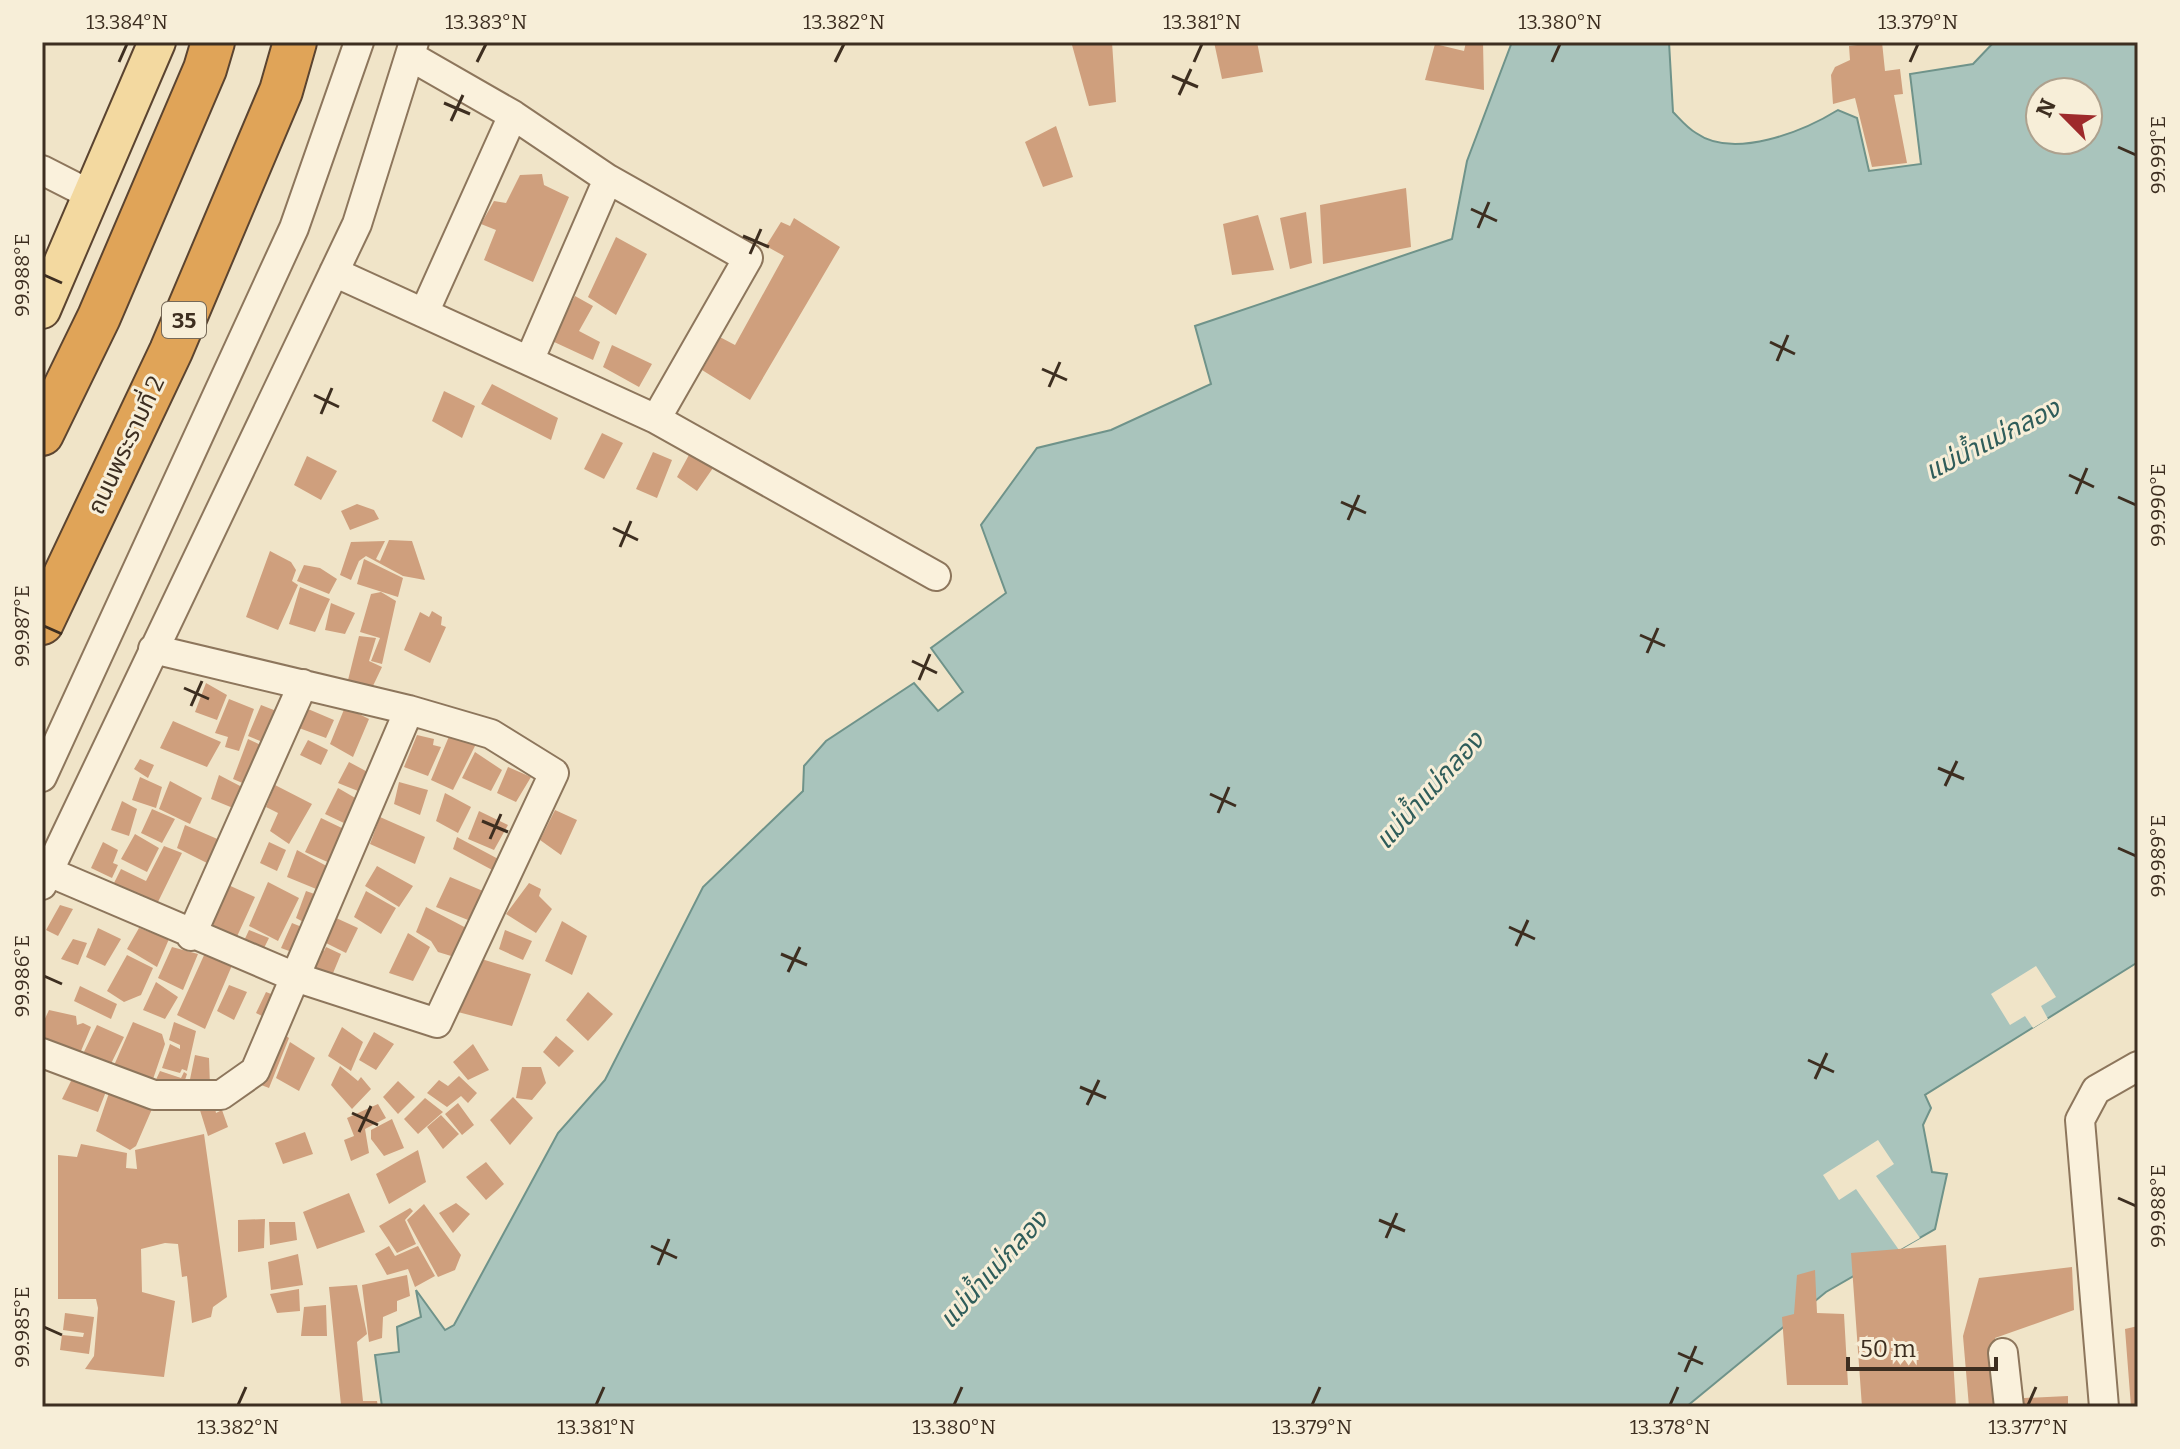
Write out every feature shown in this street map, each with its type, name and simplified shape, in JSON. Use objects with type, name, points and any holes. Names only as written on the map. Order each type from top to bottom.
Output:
[{"type":"highway","points":[[42,434],[99,317],[205,69],[213,42]]},
{"type":"highway","name":"ถนนพระรามที่ 2","points":[[49,607],[171,351],[281,91],[295,42]]},
{"type":"main road","points":[[42,310],[157,42]]},
{"type":"street","points":[[42,777],[294,228],[359,42]]},
{"type":"street","points":[[153,649],[409,710],[491,734],[554,773],[437,1023],[295,977],[45,879],[153,649],[357,224],[412,49],[608,179],[748,258],[656,419]]},
{"type":"street","points":[[424,313],[513,115]]},
{"type":"street","points":[[42,170],[93,196]]},
{"type":"street","points":[[529,361],[608,179]]},
{"type":"street","points":[[334,272],[656,419],[936,576]]},
{"type":"street","points":[[191,936],[303,684]]},
{"type":"street","points":[[42,1053],[154,1095],[221,1095],[255,1071],[409,710]]},
{"type":"street","points":[[2104,1407],[2080,1120],[2096,1090],[2138,1066]]},
{"type":"street","points":[[2003,1353],[2009,1407]]},
{"type":"water","name":"แม่น้ำแม่กลอง","points":[[1512,42],[1669,42],[1673,112],[1693,131],[1712,141],[1749,143],[1788,134],[1838,110],[1857,118],[1869,171],[1921,164],[1910,74],[1973,64],[1994,42],[2138,42],[2138,962],[1925,1095],[1931,1108],[1923,1125],[1932,1172],[1947,1174],[1935,1229],[1826,1292],[1686,1407],[382,1407],[375,1355],[399,1352],[397,1327],[421,1317],[416,1290],[445,1330],[454,1325],[558,1133],[605,1080],[703,887],[803,791],[804,766],[826,741],[914,683],[938,711],[963,692],[931,648],[1006,593],[981,525],[1037,448],[1111,430],[1211,384],[1195,326],[1452,239],[1467,161]]},
{"type":"pier","points":[[2036,966],[2056,997],[2041,1006],[2048,1019],[2033,1028],[2025,1016],[2010,1025],[1991,994]]},
{"type":"pier","points":[[1878,1140],[1894,1164],[1876,1176],[1920,1238],[1899,1250],[1856,1189],[1839,1200],[1823,1175]]},
{"type":"building","points":[[1112,42],[1116,102],[1089,106],[1072,45]]},
{"type":"building","points":[[1214,42],[1257,42],[1263,72],[1222,79]]},
{"type":"building","points":[[1466,42],[1483,42],[1484,90],[1425,80],[1435,44],[1464,51]]},
{"type":"building","points":[[1882,42],[1885,71],[1900,69],[1903,94],[1894,95],[1907,163],[1872,167],[1855,98],[1833,104],[1831,75],[1835,67],[1850,60],[1849,46]]},
{"type":"building","points":[[1056,126],[1073,177],[1043,187],[1025,142]]},
{"type":"building","points":[[542,174],[544,185],[569,197],[533,282],[484,260],[496,230],[481,224],[494,201],[506,203],[520,175]]},
{"type":"building","points":[[1406,188],[1411,247],[1323,264],[1320,205]]},
{"type":"building","points":[[1306,212],[1312,263],[1290,269],[1280,218]]},
{"type":"building","points":[[1258,215],[1274,270],[1232,275],[1223,224]]},
{"type":"building","points":[[794,218],[840,247],[750,400],[702,370],[708,360],[703,353],[716,335],[735,345],[784,256],[766,246],[781,222],[790,226]]},
{"type":"building","points":[[616,237],[647,254],[616,315],[588,297]]},
{"type":"building","points":[[575,296],[593,306],[579,331],[600,342],[593,360],[552,341]]},
{"type":"building","points":[[612,345],[652,364],[639,387],[603,367]]},
{"type":"building","points":[[492,384],[558,418],[551,440],[481,404]]},
{"type":"building","points":[[444,391],[475,406],[462,438],[432,421]]},
{"type":"building","points":[[602,433],[623,443],[604,479],[584,469]]},
{"type":"building","points":[[653,452],[672,460],[657,498],[636,489]]},
{"type":"building","points":[[690,453],[713,468],[697,491],[677,477]]},
{"type":"building","points":[[307,456],[337,471],[321,500],[294,485]]},
{"type":"building","points":[[357,504],[374,510],[379,519],[350,530],[341,511]]},
{"type":"building","points":[[389,540],[412,541],[425,580],[403,576],[366,556],[359,561],[351,580],[340,575],[351,542],[385,541],[376,559],[380,561]]},
{"type":"building","points":[[270,551],[291,562],[296,570],[292,581],[298,585],[278,630],[246,617]]},
{"type":"building","points":[[364,559],[403,578],[398,597],[357,584]]},
{"type":"building","points":[[304,565],[320,568],[337,579],[329,594],[297,581]]},
{"type":"building","points":[[300,587],[330,599],[315,632],[289,624]]},
{"type":"building","points":[[381,592],[396,601],[382,664],[371,661],[380,638],[360,632],[371,594]]},
{"type":"building","points":[[331,603],[355,613],[345,634],[325,630]]},
{"type":"building","points":[[432,611],[442,617],[441,625],[446,627],[430,663],[404,650],[420,612],[429,617]]},
{"type":"building","points":[[359,636],[376,638],[369,661],[382,667],[372,688],[347,684]]},
{"type":"building","points":[[206,683],[227,695],[217,720],[195,712]]},
{"type":"building","points":[[229,699],[254,709],[239,751],[225,747],[228,737],[215,733]]},
{"type":"building","points":[[261,705],[284,714],[270,745],[248,736]]},
{"type":"building","points":[[345,707],[369,719],[353,757],[330,744]]},
{"type":"building","points":[[308,709],[334,720],[326,738],[299,728]]},
{"type":"building","points":[[173,721],[221,742],[207,767],[160,748]]},
{"type":"building","points":[[452,729],[478,740],[453,790],[431,780]]},
{"type":"building","points":[[417,735],[434,739],[433,745],[441,747],[428,776],[404,767]]},
{"type":"building","points":[[248,739],[269,749],[252,787],[233,779]]},
{"type":"building","points":[[308,740],[328,750],[321,765],[300,755]]},
{"type":"building","points":[[475,752],[502,770],[491,791],[462,778]]},
{"type":"building","points":[[140,759],[154,765],[148,778],[134,769]]},
{"type":"building","points":[[349,762],[377,777],[368,795],[338,783]]},
{"type":"building","points":[[508,767],[531,777],[516,802],[497,793]]},
{"type":"building","points":[[219,775],[242,787],[233,808],[211,799]]},
{"type":"building","points":[[140,777],[162,787],[156,808],[132,800]]},
{"type":"building","points":[[170,781],[202,798],[190,824],[159,809]]},
{"type":"building","points":[[399,782],[428,790],[420,815],[394,804]]},
{"type":"building","points":[[275,785],[312,804],[289,844],[270,831],[278,813],[266,807]]},
{"type":"building","points":[[338,788],[357,799],[346,824],[325,814]]},
{"type":"building","points":[[445,793],[471,807],[458,833],[436,821]]},
{"type":"building","points":[[122,801],[137,809],[129,836],[111,830]]},
{"type":"building","points":[[152,809],[175,819],[162,843],[141,833]]},
{"type":"building","points":[[555,810],[577,820],[561,855],[540,840]]},
{"type":"building","points":[[479,811],[508,825],[494,850],[468,839]]},
{"type":"building","points":[[380,817],[425,837],[415,864],[370,844]]},
{"type":"building","points":[[321,818],[346,830],[332,864],[305,852]]},
{"type":"building","points":[[185,825],[229,844],[219,869],[177,848]]},
{"type":"building","points":[[135,834],[159,848],[147,872],[121,859]]},
{"type":"building","points":[[457,837],[502,861],[496,872],[453,849]]},
{"type":"building","points":[[103,842],[118,850],[113,863],[118,865],[112,878],[91,868]]},
{"type":"building","points":[[269,842],[286,850],[277,871],[260,863]]},
{"type":"building","points":[[164,846],[182,853],[156,906],[113,885],[121,869],[146,881]]},
{"type":"building","points":[[297,850],[334,870],[326,893],[287,877]]},
{"type":"building","points":[[377,866],[413,886],[399,907],[365,886]]},
{"type":"building","points":[[450,877],[483,891],[468,920],[436,907]]},
{"type":"building","points":[[268,882],[299,898],[278,941],[249,926]]},
{"type":"building","points":[[529,883],[541,889],[539,896],[552,909],[536,933],[506,914]]},
{"type":"building","points":[[226,884],[255,897],[234,943],[205,932]]},
{"type":"building","points":[[306,891],[323,897],[311,926],[296,918]]},
{"type":"building","points":[[366,891],[396,908],[381,934],[354,917]]},
{"type":"building","points":[[60,905],[73,909],[58,936],[46,930]]},
{"type":"building","points":[[426,907],[472,931],[461,959],[438,952],[431,941],[416,932]]},
{"type":"building","points":[[334,917],[358,928],[346,953],[324,942]]},
{"type":"building","points":[[562,921],[587,936],[572,975],[545,961]]},
{"type":"building","points":[[292,923],[309,930],[300,955],[281,948]]},
{"type":"building","points":[[98,928],[121,939],[105,966],[86,957]]},
{"type":"building","points":[[139,928],[169,939],[157,967],[127,949]]},
{"type":"building","points":[[249,930],[269,938],[262,952],[243,943]]},
{"type":"building","points":[[505,930],[532,941],[523,960],[499,949]]},
{"type":"building","points":[[408,933],[430,947],[413,981],[389,973]]},
{"type":"building","points":[[73,939],[87,943],[78,965],[61,959]]},
{"type":"building","points":[[319,946],[324,951],[326,947],[341,954],[331,978],[309,970]]},
{"type":"building","points":[[172,947],[198,954],[183,990],[158,978]]},
{"type":"building","points":[[205,953],[233,963],[205,1029],[177,1015]]},
{"type":"building","points":[[127,955],[153,968],[141,995],[124,1002],[107,991]]},
{"type":"building","points":[[475,957],[531,974],[512,1026],[454,1011]]},
{"type":"building","points":[[156,982],[178,997],[165,1019],[143,1010]]},
{"type":"building","points":[[229,985],[247,992],[234,1020],[217,1011]]},
{"type":"building","points":[[80,986],[117,1004],[111,1019],[74,1001]]},
{"type":"building","points":[[266,992],[284,999],[272,1021],[256,1013]]},
{"type":"building","points":[[588,992],[613,1014],[588,1041],[566,1020]]},
{"type":"building","points":[[49,1010],[76,1016],[77,1025],[83,1023],[91,1027],[76,1063],[42,1049],[42,1025]]},
{"type":"building","points":[[133,1022],[162,1034],[165,1044],[151,1085],[112,1070]]},
{"type":"building","points":[[174,1022],[196,1031],[187,1071],[182,1069],[180,1073],[162,1068],[170,1044],[180,1049],[180,1045],[169,1040]]},
{"type":"building","points":[[97,1025],[124,1037],[108,1070],[81,1058]]},
{"type":"building","points":[[342,1027],[363,1042],[351,1071],[328,1056]]},
{"type":"building","points":[[277,1029],[289,1038],[269,1088],[251,1081]]},
{"type":"building","points":[[374,1032],[394,1044],[376,1070],[359,1060]]},
{"type":"building","points":[[556,1036],[574,1051],[559,1067],[543,1052]]},
{"type":"building","points":[[290,1042],[315,1058],[299,1091],[276,1078]]},
{"type":"building","points":[[473,1044],[489,1070],[468,1080],[453,1062]]},
{"type":"building","points":[[195,1055],[209,1058],[210,1086],[189,1084]]},
{"type":"building","points":[[340,1066],[358,1081],[361,1077],[371,1089],[352,1109],[331,1085]]},
{"type":"building","points":[[522,1067],[541,1067],[546,1083],[532,1100],[516,1098]]},
{"type":"building","points":[[160,1071],[181,1078],[184,1072],[187,1074],[182,1089],[154,1084]]},
{"type":"building","points":[[75,1073],[107,1089],[98,1112],[62,1099]]},
{"type":"building","points":[[459,1076],[477,1093],[468,1103],[461,1096],[447,1107],[427,1093],[439,1080],[448,1086]]},
{"type":"building","points":[[398,1081],[415,1097],[398,1114],[383,1097]]},
{"type":"building","points":[[109,1093],[152,1109],[136,1146],[130,1150],[96,1131]]},
{"type":"building","points":[[513,1097],[533,1118],[510,1145],[490,1120]]},
{"type":"building","points":[[425,1098],[443,1112],[418,1134],[404,1119]]},
{"type":"building","points":[[214,1103],[216,1113],[222,1110],[228,1127],[208,1136],[199,1107]]},
{"type":"building","points":[[458,1103],[474,1125],[462,1135],[445,1114]]},
{"type":"building","points":[[378,1104],[386,1118],[365,1129],[369,1153],[351,1161],[344,1140],[354,1136],[347,1118]]},
{"type":"building","points":[[441,1115],[459,1134],[443,1149],[427,1127]]},
{"type":"building","points":[[392,1119],[404,1148],[384,1156],[371,1139],[371,1130]]},
{"type":"building","points":[[305,1132],[313,1154],[283,1164],[275,1143]]},
{"type":"building","points":[[204,1134],[227,1297],[213,1307],[211,1317],[192,1323],[187,1276],[182,1277],[178,1244],[165,1243],[141,1249],[142,1292],[175,1301],[164,1377],[85,1369],[94,1356],[98,1308],[96,1299],[58,1299],[58,1155],[77,1157],[81,1144],[127,1153],[126,1168],[137,1169],[135,1150]]},
{"type":"building","points":[[418,1150],[426,1182],[389,1204],[376,1174]]},
{"type":"building","points":[[486,1162],[504,1184],[486,1200],[466,1177]]},
{"type":"building","points":[[349,1193],[365,1232],[317,1249],[303,1212]]},
{"type":"building","points":[[456,1203],[470,1214],[453,1233],[439,1213]]},
{"type":"building","points":[[424,1204],[461,1255],[455,1270],[438,1277],[407,1220]]},
{"type":"building","points":[[410,1208],[413,1211],[405,1220],[416,1244],[397,1253],[379,1226]]},
{"type":"building","points":[[265,1219],[264,1248],[238,1252],[238,1220]]},
{"type":"building","points":[[269,1222],[295,1222],[297,1240],[270,1245]]},
{"type":"building","points":[[1946,1245],[1956,1407],[1862,1407],[1851,1253]]},
{"type":"building","points":[[389,1246],[395,1256],[418,1246],[435,1276],[415,1287],[408,1269],[387,1275],[375,1254]]},
{"type":"building","points":[[298,1254],[303,1285],[271,1290],[268,1262]]},
{"type":"building","points":[[2072,1267],[2074,1310],[1995,1338],[1999,1407],[1969,1407],[1963,1336],[1979,1278]]},
{"type":"building","points":[[1815,1270],[1817,1313],[1844,1314],[1848,1385],[1787,1385],[1782,1317],[1794,1314],[1797,1275]]},
{"type":"building","points":[[407,1275],[410,1296],[397,1301],[397,1311],[383,1317],[382,1338],[369,1342],[362,1285]]},
{"type":"building","points":[[357,1285],[367,1334],[357,1342],[363,1401],[377,1401],[378,1407],[341,1405],[329,1287]]},
{"type":"building","points":[[299,1289],[300,1311],[277,1313],[270,1294]]},
{"type":"building","points":[[326,1305],[327,1336],[301,1336],[304,1307]]},
{"type":"building","points":[[65,1313],[94,1317],[89,1354],[60,1350],[62,1335],[83,1337],[84,1333],[63,1330]]},
{"type":"building","points":[[2138,1326],[2138,1407],[2131,1407],[2125,1329]]},
{"type":"building","points":[[2068,1396],[2068,1407],[2024,1407],[2024,1398]]}]
